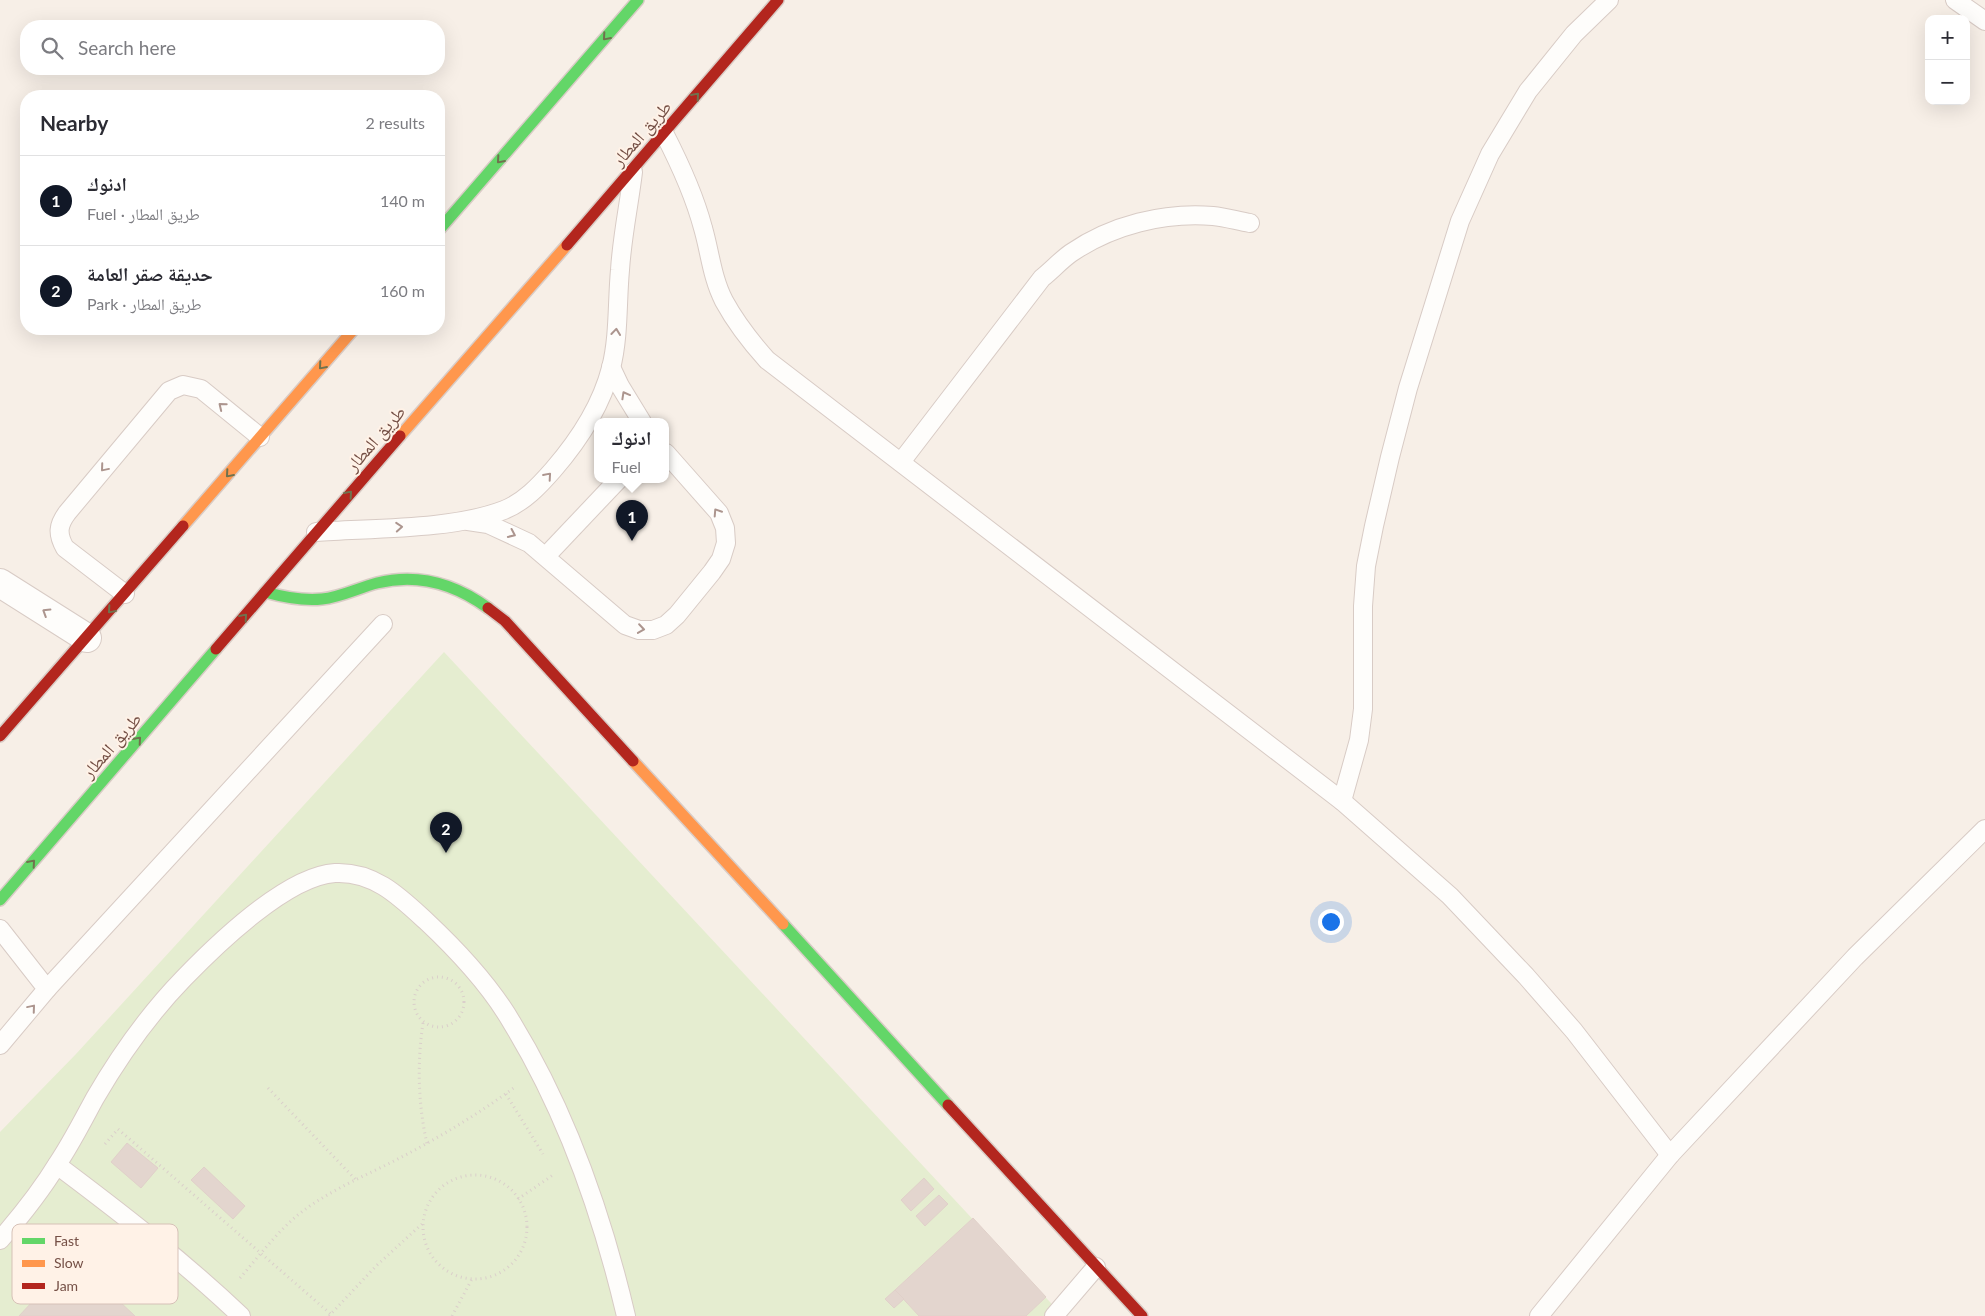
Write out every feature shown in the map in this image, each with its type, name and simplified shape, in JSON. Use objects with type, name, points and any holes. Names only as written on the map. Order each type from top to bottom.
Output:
[{"type":"main road","points":[[445,223],[638,0]]},
{"type":"main road","name":"طريق المطار","points":[[0,900],[316,532],[778,0]]},
{"type":"main road","points":[[0,736],[349,335]]},
{"type":"main road","points":[[265,592],[288,598],[312,600],[335,597],[379,583],[402,579],[424,580],[447,585],[468,593],[488,606],[505,621],[1142,1316]]},
{"type":"street","points":[[0,583],[87,638]]},
{"type":"lane","points":[[1342,801],[1359,740],[1364,709],[1363,606],[1366,566],[1374,526],[1408,388],[1460,221],[1490,154],[1528,91],[1574,34],[1609,0]]},
{"type":"lane","points":[[1956,0],[1985,21]]},
{"type":"lane","points":[[664,133],[681,164],[694,196],[711,264],[723,299],[742,332],[767,360],[1342,801],[1450,896],[1526,976],[1574,1031],[1670,1155]]},
{"type":"lane","points":[[316,532],[465,520],[504,510],[537,489],[586,428],[602,398],[611,367],[616,331],[620,268],[634,168]]},
{"type":"lane","points":[[901,462],[1042,278],[1071,254],[1103,235],[1148,220],[1176,216],[1213,216],[1250,223]]},
{"type":"lane","points":[[611,367],[640,418]]},
{"type":"lane","points":[[125,594],[65,548],[60,539],[59,530],[61,521],[66,513],[169,391],[183,385],[201,389],[260,437]]},
{"type":"lane","points":[[465,520],[488,524],[509,532],[528,543],[546,556],[625,625],[639,630],[653,630],[666,625],[677,615],[722,559],[726,544],[725,528],[719,513],[669,456]]},
{"type":"lane","points":[[546,556],[615,483]]},
{"type":"lane","points":[[0,1045],[47,989],[383,624]]},
{"type":"lane","points":[[1539,1316],[1670,1155],[1855,957],[1985,829]]},
{"type":"lane","points":[[14,1224],[26,1210],[57,1165],[119,1058],[149,1018],[182,980],[218,945],[257,913],[303,881],[335,873],[351,874],[383,884],[397,894],[431,926],[486,985],[512,1022],[538,1070],[578,1159],[607,1243],[626,1316]]},
{"type":"lane","points":[[0,929],[47,989]]},
{"type":"lane","points":[[57,1165],[134,1224]]},
{"type":"lane","points":[[0,1240],[12,1226]]},
{"type":"lane","points":[[178,1259],[241,1316]]},
{"type":"lane","points":[[1054,1316],[1096,1267]]},
{"type":"path","points":[[423,1023],[440,1028],[457,1021],[465,1006],[461,988],[447,976],[429,977],[416,989],[413,1007],[423,1023],[418,1080],[422,1120],[427,1144]]},
{"type":"path","points":[[222,1298],[298,1214],[320,1199],[427,1144],[475,1114],[538,1070]]},
{"type":"path","points":[[268,1088],[356,1180]]},
{"type":"path","points":[[75,1178],[118,1129],[331,1315],[376,1266],[422,1224]]},
{"type":"path","points":[[518,1198],[578,1159]]},
{"type":"path","points":[[477,1175],[493,1178],[507,1186],[518,1198],[525,1214],[527,1230],[523,1246],[516,1260],[503,1271],[488,1277],[472,1279],[456,1275],[442,1267],[431,1256],[424,1240],[422,1224],[426,1208],[434,1194],[446,1183],[461,1176],[477,1175]]},
{"type":"path","points":[[452,1316],[472,1279]]},
{"type":"green space","points":[[444,652],[1063,1316],[0,1316],[0,1132],[76,1054]]},
{"type":"building","points":[[127,1143],[158,1168],[141,1188],[111,1162]]},
{"type":"building","points":[[204,1167],[245,1206],[233,1219],[191,1180]]},
{"type":"building","points":[[924,1178],[934,1189],[911,1211],[901,1200]]},
{"type":"building","points":[[939,1195],[948,1204],[925,1226],[916,1216]]},
{"type":"building","points":[[973,1218],[1046,1297],[1026,1316],[919,1316],[895,1290]]},
{"type":"building","points":[[895,1290],[904,1299],[894,1308],[885,1299]]},
{"type":"building","points":[[30,1304],[122,1304],[135,1316],[19,1316]]},
{"type":"traffic: fast","points":[[445,223],[638,0]]},
{"type":"traffic: fast","points":[[265,592],[293,598],[322,599],[392,580],[421,580],[449,587],[488,608]]},
{"type":"traffic: fast","points":[[0,900],[216,649]]},
{"type":"traffic: fast","points":[[783,924],[948,1105]]},
{"type":"traffic: slow","points":[[400,436],[567,245]]},
{"type":"traffic: slow","points":[[183,526],[349,335]]},
{"type":"traffic: slow","points":[[633,761],[783,924]]},
{"type":"traffic: jam","points":[[567,245],[778,0]]},
{"type":"traffic: jam","points":[[216,649],[400,436]]},
{"type":"traffic: jam","points":[[0,736],[183,526]]},
{"type":"traffic: jam","points":[[488,608],[505,621],[633,761]]},
{"type":"traffic: jam","points":[[948,1105],[1142,1316]]},
{"type":"place","name":"ادنوك","points":[[632,541]]},
{"type":"place","name":"حديقة صقر العامة","points":[[446,853]]}]
